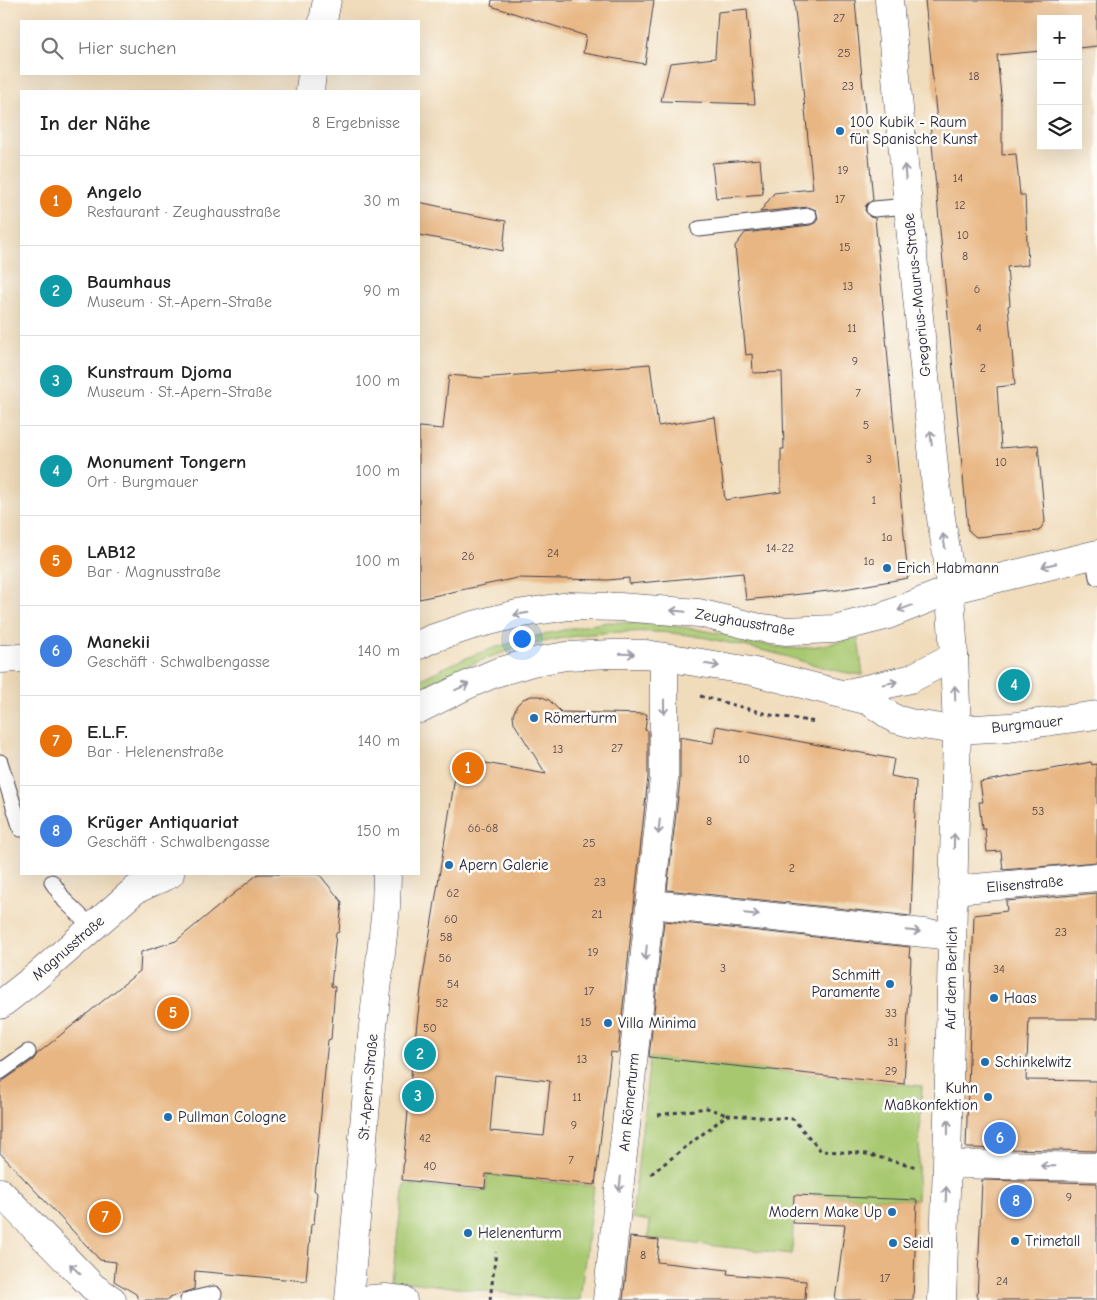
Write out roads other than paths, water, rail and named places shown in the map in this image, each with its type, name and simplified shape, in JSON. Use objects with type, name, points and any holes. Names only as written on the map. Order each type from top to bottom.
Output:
[{"type":"street","points":[[323,20],[327,0]]},
{"type":"street","name":"Gregorius-Maurus-Straße","points":[[889,0],[936,487],[948,561],[954,656]]},
{"type":"street","points":[[310,90],[312,75]]},
{"type":"street","name":"Zeughausstraße","points":[[420,644],[470,626],[517,614],[569,606],[637,608],[699,613],[785,632],[834,629],[885,616],[950,590],[1096,562]]},
{"type":"street","points":[[420,708],[495,673],[532,662],[566,656],[646,654],[751,672],[842,694],[869,701],[895,719],[914,724],[956,730]]},
{"type":"street","points":[[842,694],[910,679],[954,656]]},
{"type":"street","name":"Auf dem Berlich","points":[[942,1300],[947,1164],[956,730],[954,656]]},
{"type":"street","points":[[0,660],[20,658]]},
{"type":"street","name":"Am Römerturm","points":[[607,1300],[664,778],[664,658]]},
{"type":"street","name":"Burgmauer","points":[[956,730],[1009,727],[1097,715]]},
{"type":"street","name":"Magnusstraße","points":[[0,1005],[37,976],[139,882],[166,875]]},
{"type":"street","name":"St.-Apern-Straße","points":[[349,1300],[386,907],[387,875]]},
{"type":"street","name":"Elisenstraße","points":[[953,890],[1097,877]]},
{"type":"street","points":[[651,904],[952,936]]},
{"type":"street","points":[[947,1164],[1097,1167]]},
{"type":"street","points":[[0,1192],[94,1287],[112,1300]]},
{"type":"street","points":[[361,1300],[385,1298],[403,1300]]},
{"type":"lane","points":[[874,209],[908,206]]},
{"type":"lane","points":[[699,229],[809,216]]},
{"type":"lane","points":[[0,762],[20,826]]},
{"type":"lane","points":[[52,882],[65,900],[92,927]]},
{"type":"lane","points":[[0,1072],[28,1052]]},
{"type":"lane","points":[[188,1300],[214,1294]]},
{"type":"place","name":"100 Kubik - Raum für Spanische Kunst","points":[[840,131]]},
{"type":"place","name":"Erich Habmann","points":[[887,568]]},
{"type":"place","name":"Monument Tongern","points":[[1014,685]]},
{"type":"place","name":"Römerturm","points":[[534,718]]},
{"type":"place","name":"Angelo","points":[[468,768]]},
{"type":"place","name":"Apern Galerie","points":[[449,865]]},
{"type":"place","name":"Schmitt Paramente","points":[[890,984]]},
{"type":"place","name":"Haas","points":[[994,998]]},
{"type":"place","name":"LAB12","points":[[173,1013]]},
{"type":"place","name":"Villa Minima","points":[[608,1023]]},
{"type":"place","name":"Baumhaus","points":[[420,1054]]},
{"type":"place","name":"Schinkelwitz","points":[[985,1062]]},
{"type":"place","name":"Kunstraum Djoma","points":[[418,1096]]},
{"type":"place","name":"Kuhn Maßkonfektion","points":[[988,1097]]},
{"type":"place","name":"Pullman Cologne","points":[[168,1117]]},
{"type":"place","name":"Manekii","points":[[1000,1138]]},
{"type":"place","name":"Krüger Antiquariat","points":[[1016,1201]]},
{"type":"place","name":"Modern Make Up","points":[[892,1212]]},
{"type":"place","name":"E.L.F.","points":[[105,1217]]},
{"type":"place","name":"Helenenturm","points":[[468,1233]]},
{"type":"place","name":"Trimetall","points":[[1015,1241]]},
{"type":"place","name":"Seidl","points":[[893,1243]]}]
